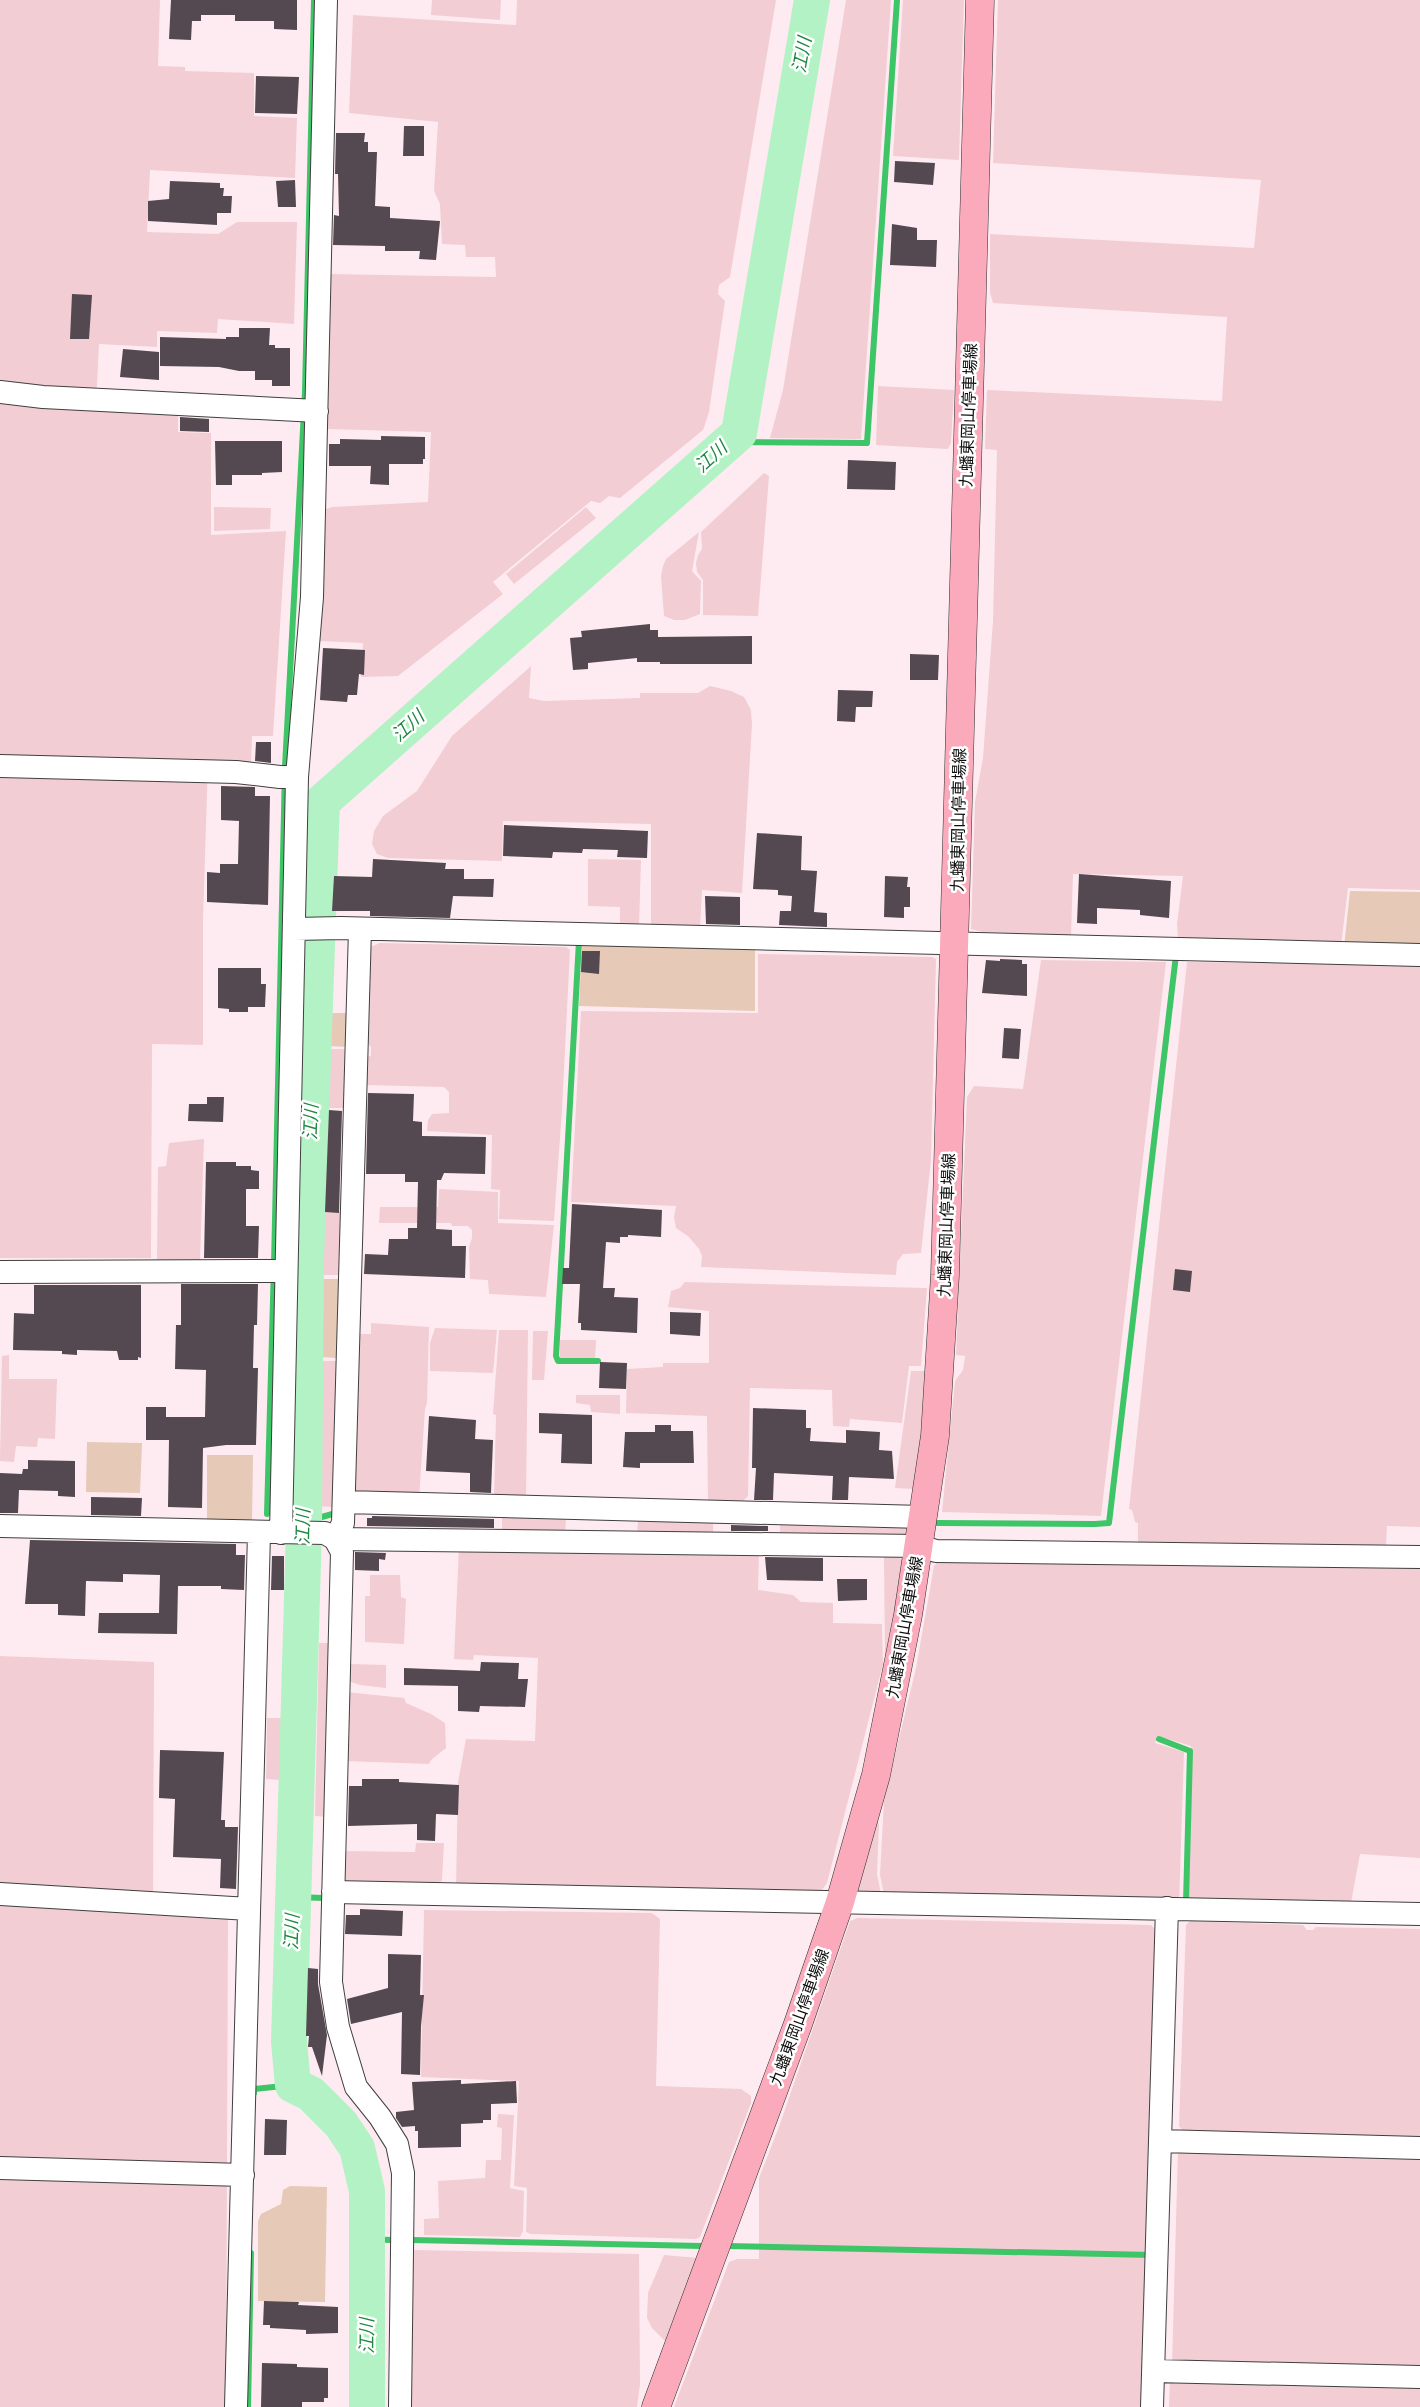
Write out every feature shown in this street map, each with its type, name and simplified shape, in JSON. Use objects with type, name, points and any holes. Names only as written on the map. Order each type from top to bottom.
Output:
[{"type":"main road","name":"九蟠東岡山停車場線","points":[[656,2407],[794,2033],[840,1902],[876,1775],[919,1546],[934,1436],[940,1371],[955,944],[980,0]]},
{"type":"street","points":[[236,2407],[249,1909],[277,1532],[277,1271],[295,929],[288,777],[312,597],[308,411],[326,0]]},
{"type":"street","points":[[0,392],[43,397],[308,411]]},
{"type":"street","points":[[0,766],[236,772],[288,777]]},
{"type":"street","points":[[295,929],[355,932],[955,944],[1420,956]]},
{"type":"street","points":[[330,1536],[343,1523],[355,932]]},
{"type":"street","points":[[0,1272],[277,1271]]},
{"type":"street","points":[[343,1509],[923,1517]]},
{"type":"street","points":[[0,1526],[277,1532],[330,1536],[919,1546],[946,1551],[1420,1557]]},
{"type":"street","points":[[330,1536],[342,1552],[331,1982],[338,2027],[356,2086],[380,2117],[397,2144],[403,2173],[400,2407]]},
{"type":"street","points":[[333,1892],[840,1902],[1167,1914],[1420,1914]]},
{"type":"street","points":[[0,1894],[249,1909]]},
{"type":"street","points":[[1152,2407],[1158,2372],[1166,2141],[1167,1914]]},
{"type":"street","points":[[1166,2141],[1420,2148]]},
{"type":"street","points":[[0,2168],[243,2175]]},
{"type":"street","points":[[1158,2372],[1420,2378]]},
{"type":"shaded area","points":[[0,0],[160,0],[158,66],[185,67],[185,71],[254,73],[254,116],[297,118],[295,178],[150,170],[147,232],[218,234],[237,222],[297,222],[294,324],[218,319],[217,333],[157,331],[157,347],[99,344],[96,405],[178,410],[178,432],[211,433],[211,535],[286,531],[273,736],[252,736],[251,763],[208,762],[203,921],[203,1045],[152,1044],[151,1258],[0,1258]]},
{"type":"shaded area","points":[[432,0],[501,0],[500,20],[431,15]]},
{"type":"shaded area","points":[[517,0],[776,0],[730,277],[719,285],[718,294],[725,301],[709,412],[703,430],[620,498],[609,496],[600,503],[591,501],[493,582],[503,594],[398,676],[361,677],[363,643],[320,641],[326,509],[332,507],[428,502],[431,432],[328,429],[330,274],[496,277],[495,257],[466,257],[465,245],[442,244],[440,204],[434,191],[438,122],[349,113],[353,15],[516,25]]},
{"type":"shaded area","points":[[846,0],[891,0],[861,439],[770,438],[783,390]]},
{"type":"shaded area","points":[[903,0],[964,0],[959,160],[893,156]]},
{"type":"shaded area","points":[[998,0],[1420,0],[1420,890],[1348,888],[1341,946],[1178,941],[1177,924],[1183,876],[1073,874],[1071,935],[983,932],[971,929],[975,802],[983,758],[993,621],[997,450],[985,449],[987,390],[1222,401],[1227,317],[993,303],[990,293],[990,234],[1254,248],[1261,180],[993,163]]},
{"type":"shaded area","points":[[878,386],[954,390],[951,443],[948,449],[876,445]]},
{"type":"shaded area","points":[[764,473],[769,476],[758,616],[703,615],[703,580],[697,572],[696,563],[702,549],[701,532]]},
{"type":"shaded area","points":[[214,507],[271,508],[270,529],[214,531]]},
{"type":"shaded area","points":[[586,507],[596,518],[514,584],[506,574]]},
{"type":"shaded area","points":[[699,532],[692,571],[701,581],[700,614],[685,620],[674,620],[664,616],[661,576],[663,566],[666,559]]},
{"type":"shaded area","points":[[531,666],[529,698],[544,701],[640,698],[640,693],[698,693],[710,686],[731,691],[744,697],[751,710],[752,724],[742,893],[702,890],[700,928],[651,926],[651,824],[503,821],[502,861],[388,858],[377,854],[372,844],[374,831],[383,816],[417,791],[452,736]]},
{"type":"shaded area","points":[[588,859],[641,860],[639,927],[620,927],[620,907],[588,906]]},
{"type":"shaded area","points":[[1350,891],[1420,892],[1420,950],[1344,947]]},
{"type":"shaded area","points":[[380,943],[566,947],[570,950],[554,1221],[499,1219],[500,1190],[491,1189],[492,1135],[427,1131],[428,1120],[432,1114],[449,1113],[449,1092],[444,1087],[364,1085],[365,1057],[371,1056],[371,1047],[366,1041],[368,948]]},
{"type":"shaded area","points":[[582,944],[755,948],[755,1011],[579,1006]]},
{"type":"shaded area","points":[[758,954],[932,957],[936,959],[931,1160],[921,1253],[903,1254],[897,1262],[896,1275],[701,1267],[702,1256],[699,1249],[689,1237],[676,1228],[674,1217],[676,1206],[571,1202],[581,1011],[758,1013]]},
{"type":"shaded area","points":[[1041,960],[1166,962],[1101,1516],[942,1512],[955,1381],[963,1370],[965,1356],[956,1355],[967,1097],[974,1086],[1023,1089]]},
{"type":"shaded area","points":[[1187,962],[1420,965],[1420,1527],[1387,1526],[1386,1546],[1138,1542],[1138,1523],[1135,1522],[1132,1510],[1129,1509]]},
{"type":"shaded area","points":[[330,1013],[348,1013],[347,1047],[329,1046]]},
{"type":"shaded area","points":[[329,1049],[345,1049],[344,1108],[327,1108]]},
{"type":"shaded area","points":[[204,1139],[200,1260],[157,1260],[158,1167],[166,1166],[169,1143]]},
{"type":"shaded area","points":[[439,1189],[498,1192],[498,1223],[554,1225],[546,1297],[489,1294],[488,1280],[470,1279],[469,1247],[472,1230],[468,1226],[452,1226],[451,1223],[379,1223],[380,1207],[438,1207]]},
{"type":"shaded area","points":[[325,1212],[344,1212],[341,1275],[323,1275]]},
{"type":"shaded area","points":[[322,1279],[340,1279],[336,1358],[320,1357]]},
{"type":"shaded area","points":[[685,1282],[927,1288],[921,1366],[909,1366],[902,1423],[850,1419],[849,1427],[833,1426],[832,1390],[750,1388],[748,1496],[742,1502],[708,1504],[707,1416],[626,1413],[627,1369],[663,1367],[663,1363],[709,1363],[709,1311],[668,1307],[671,1291],[680,1288]]},
{"type":"shaded area","points":[[371,1323],[429,1327],[427,1403],[419,1499],[357,1496],[351,1486],[357,1334],[371,1334]]},
{"type":"shaded area","points":[[435,1328],[497,1330],[493,1373],[430,1371],[430,1343]]},
{"type":"shaded area","points":[[499,1330],[528,1330],[526,1500],[494,1499],[496,1415],[493,1414]]},
{"type":"shaded area","points":[[533,1331],[548,1331],[544,1380],[532,1380]]},
{"type":"shaded area","points":[[560,1340],[596,1340],[595,1359],[560,1359]]},
{"type":"shaded area","points":[[9,1355],[9,1379],[57,1379],[55,1439],[38,1438],[37,1447],[16,1446],[14,1462],[0,1461],[2,1356]]},
{"type":"shaded area","points":[[319,1361],[337,1361],[332,1507],[317,1506]]},
{"type":"shaded area","points":[[911,1371],[928,1371],[925,1420],[915,1489],[895,1488]]},
{"type":"shaded area","points":[[576,1395],[620,1395],[620,1414],[591,1412],[590,1405],[576,1403]]},
{"type":"shaded area","points":[[87,1442],[142,1443],[140,1493],[86,1492]]},
{"type":"shaded area","points":[[207,1455],[253,1455],[252,1524],[207,1521]]},
{"type":"shaded area","points":[[502,1516],[566,1518],[565,1537],[502,1534]]},
{"type":"shaded area","points":[[638,1521],[713,1523],[713,1537],[637,1536]]},
{"type":"shaded area","points":[[780,1523],[911,1526],[909,1538],[780,1541]]},
{"type":"shaded area","points":[[459,1546],[759,1553],[758,1590],[793,1595],[801,1602],[833,1603],[833,1623],[882,1624],[883,1664],[827,1883],[821,1891],[456,1887],[458,1782],[466,1739],[535,1741],[538,1658],[474,1655],[473,1660],[454,1659]]},
{"type":"shaded area","points":[[895,1555],[906,1562],[885,1663],[884,1556]]},
{"type":"shaded area","points":[[941,1558],[1420,1566],[1420,1858],[1360,1854],[1350,1908],[1188,1905],[1191,1746],[1158,1736],[1155,1743],[1184,1752],[1179,1905],[884,1895],[880,1875],[884,1801],[916,1668],[934,1566]]},
{"type":"shaded area","points":[[370,1575],[400,1575],[401,1597],[406,1599],[404,1644],[365,1642],[365,1596],[370,1596]]},
{"type":"shaded area","points":[[319,1643],[333,1643],[328,1817],[315,1816]]},
{"type":"shaded area","points":[[0,1656],[154,1662],[153,1913],[228,1914],[226,2407],[0,2407]]},
{"type":"shaded area","points":[[348,1664],[386,1665],[386,1688],[360,1685],[348,1681]]},
{"type":"shaded area","points":[[346,1692],[404,1698],[406,1703],[431,1714],[445,1723],[446,1748],[431,1760],[429,1764],[345,1761]]},
{"type":"shaded area","points":[[267,1718],[281,1718],[280,1780],[266,1779]]},
{"type":"shaded area","points":[[876,1819],[879,1824],[877,1875],[882,1898],[857,1894]]},
{"type":"shaded area","points":[[416,1843],[444,1843],[442,1880],[438,1886],[350,1885],[344,1877],[344,1851],[415,1852]]},
{"type":"shaded area","points":[[424,1910],[652,1913],[660,1919],[656,2086],[741,2089],[751,2096],[751,2103],[700,2237],[696,2239],[531,2234],[526,2232],[527,2188],[514,2186],[519,2081],[421,2077]]},
{"type":"shaded area","points":[[858,1918],[1151,1925],[1162,1936],[1146,2407],[674,2407],[729,2262],[737,2259],[759,2259],[759,2178],[780,2124],[850,1921]]},
{"type":"shaded area","points":[[1190,1921],[1303,1925],[1307,1930],[1313,1930],[1316,1927],[1420,1929],[1420,2141],[1186,2134],[1179,2126],[1186,1925]]},
{"type":"shaded area","points":[[498,2114],[514,2115],[510,2188],[524,2191],[523,2231],[520,2237],[424,2235],[424,2219],[439,2218],[438,2181],[485,2178],[486,2160],[501,2160],[502,2128],[497,2127]]},
{"type":"shaded area","points":[[1178,2149],[1420,2155],[1420,2372],[1172,2366]]},
{"type":"shaded area","points":[[290,2186],[327,2187],[325,2302],[258,2301],[258,2221],[261,2214],[281,2204],[283,2190]]},
{"type":"shaded area","points":[[412,2250],[639,2254],[640,2384],[637,2407],[410,2407]]},
{"type":"shaded area","points":[[664,2255],[698,2258],[665,2341],[652,2328],[647,2318],[648,2293]]},
{"type":"shaded area","points":[[1170,2380],[1420,2386],[1420,2407],[1169,2407]]},
{"type":"building","points":[[171,0],[297,0],[297,30],[274,29],[274,21],[235,21],[235,15],[201,15],[201,21],[192,21],[191,40],[169,39]]},
{"type":"building","points":[[256,76],[299,77],[297,114],[255,113]]},
{"type":"building","points":[[404,126],[424,126],[424,156],[403,156]]},
{"type":"building","points":[[336,133],[365,133],[364,142],[368,142],[368,152],[377,152],[375,206],[390,207],[390,218],[440,221],[436,260],[419,259],[420,251],[385,251],[385,246],[333,245],[334,215],[339,216],[338,174],[335,174]]},
{"type":"building","points":[[895,161],[935,163],[933,185],[894,182]]},
{"type":"building","points":[[295,180],[296,207],[278,207],[276,181]]},
{"type":"building","points":[[170,181],[220,183],[220,188],[224,188],[223,196],[232,196],[231,213],[217,213],[217,225],[148,221],[148,201],[169,199]]},
{"type":"building","points":[[892,224],[917,228],[917,240],[937,240],[936,267],[890,265]]},
{"type":"building","points":[[72,294],[92,295],[89,339],[70,339]]},
{"type":"building","points":[[239,328],[270,328],[269,345],[275,345],[275,348],[290,348],[290,386],[272,386],[272,380],[255,380],[255,371],[239,371],[219,367],[160,366],[160,337],[226,339],[226,337],[239,337]]},
{"type":"building","points":[[123,349],[159,352],[159,380],[120,377]]},
{"type":"building","points":[[180,417],[209,419],[209,432],[180,431]]},
{"type":"building","points":[[381,436],[425,437],[425,459],[423,459],[423,464],[389,464],[389,485],[370,484],[371,466],[329,466],[329,444],[340,444],[340,439],[381,440]]},
{"type":"building","points":[[215,441],[282,441],[282,472],[262,473],[262,475],[232,475],[232,485],[216,485]]},
{"type":"building","points":[[848,460],[896,462],[895,490],[847,489]]},
{"type":"building","points":[[650,624],[650,630],[658,630],[658,637],[752,636],[752,664],[660,664],[660,662],[637,662],[637,658],[588,663],[588,669],[573,670],[570,638],[582,637],[581,631]]},
{"type":"building","points":[[323,648],[365,650],[364,675],[359,674],[357,695],[348,695],[347,702],[320,700]]},
{"type":"building","points":[[910,654],[939,655],[938,680],[910,680]]},
{"type":"building","points":[[838,690],[873,691],[872,707],[856,707],[855,722],[837,721]]},
{"type":"building","points":[[256,742],[271,742],[271,763],[255,761]]},
{"type":"building","points":[[221,786],[255,787],[255,796],[270,796],[268,905],[207,902],[207,872],[220,873],[220,864],[238,864],[239,821],[221,820]]},
{"type":"building","points":[[504,825],[648,831],[647,858],[617,857],[618,850],[583,849],[582,853],[553,852],[552,858],[503,856]]},
{"type":"building","points":[[757,833],[802,836],[801,870],[817,871],[814,912],[827,913],[827,927],[779,925],[780,911],[791,911],[792,896],[778,895],[778,890],[753,889]]},
{"type":"building","points":[[373,859],[446,863],[445,869],[464,869],[464,879],[494,879],[493,897],[453,896],[450,918],[370,916],[370,911],[332,911],[334,876],[372,877]]},
{"type":"building","points":[[1079,874],[1171,881],[1169,918],[1140,915],[1140,910],[1097,908],[1097,924],[1077,923]]},
{"type":"building","points":[[885,876],[908,877],[907,887],[910,887],[910,907],[904,907],[904,918],[884,917]]},
{"type":"building","points":[[705,896],[740,897],[740,925],[706,924]]},
{"type":"building","points":[[582,951],[600,951],[599,974],[581,972]]},
{"type":"building","points":[[1000,959],[1022,960],[1022,964],[1027,964],[1027,996],[982,993],[986,960],[1000,961]]},
{"type":"building","points":[[218,968],[261,968],[261,984],[266,984],[265,1007],[248,1007],[248,1012],[229,1012],[229,1009],[218,1008]]},
{"type":"building","points":[[1004,1028],[1021,1029],[1019,1059],[1002,1058]]},
{"type":"building","points":[[368,1093],[414,1094],[413,1121],[422,1122],[422,1136],[486,1137],[485,1174],[444,1173],[441,1180],[437,1180],[436,1229],[452,1230],[452,1246],[466,1246],[465,1278],[364,1274],[365,1254],[388,1255],[389,1239],[408,1239],[408,1228],[417,1228],[418,1182],[405,1182],[405,1174],[366,1174]]},
{"type":"building","points":[[207,1097],[224,1097],[223,1122],[188,1121],[189,1104],[207,1104]]},
{"type":"building","points":[[329,1110],[342,1111],[339,1213],[325,1212]]},
{"type":"building","points":[[206,1162],[236,1162],[236,1166],[251,1166],[251,1170],[259,1171],[259,1189],[246,1189],[246,1226],[259,1226],[258,1258],[204,1258]]},
{"type":"building","points":[[572,1204],[662,1210],[661,1237],[628,1235],[628,1237],[620,1237],[620,1243],[606,1242],[603,1288],[615,1288],[614,1297],[638,1298],[637,1333],[581,1330],[581,1323],[578,1323],[580,1284],[562,1284],[563,1268],[569,1268]]},
{"type":"building","points":[[1175,1269],[1192,1271],[1190,1292],[1173,1290]]},
{"type":"building","points":[[181,1284],[258,1284],[257,1325],[254,1325],[253,1368],[258,1368],[256,1445],[226,1445],[203,1448],[202,1508],[168,1507],[169,1440],[146,1440],[146,1407],[166,1407],[166,1417],[205,1417],[206,1370],[175,1369],[176,1325],[181,1325]]},
{"type":"building","points":[[34,1285],[141,1285],[141,1358],[138,1357],[138,1360],[119,1360],[117,1351],[77,1350],[77,1355],[62,1354],[62,1351],[13,1350],[14,1313],[34,1314]]},
{"type":"building","points":[[670,1312],[701,1313],[700,1336],[670,1334]]},
{"type":"building","points":[[600,1362],[627,1363],[626,1389],[599,1388]]},
{"type":"building","points":[[753,1408],[806,1410],[806,1428],[811,1428],[810,1441],[846,1443],[846,1430],[880,1432],[879,1450],[892,1451],[894,1479],[849,1477],[848,1500],[832,1500],[833,1476],[774,1473],[773,1500],[754,1500],[756,1468],[752,1468]]},
{"type":"building","points":[[539,1413],[592,1415],[592,1464],[561,1463],[562,1434],[539,1433]]},
{"type":"building","points":[[429,1416],[476,1420],[475,1439],[493,1440],[491,1493],[470,1492],[470,1473],[426,1471]]},
{"type":"building","points":[[655,1425],[671,1425],[671,1431],[693,1431],[694,1463],[640,1463],[640,1468],[623,1467],[625,1432],[655,1432]]},
{"type":"building","points":[[28,1460],[75,1461],[75,1497],[58,1496],[58,1491],[19,1490],[18,1513],[0,1513],[0,1473],[22,1474],[23,1469],[28,1469]]},
{"type":"building","points":[[91,1497],[142,1498],[141,1516],[91,1515]]},
{"type":"building","points":[[372,1516],[494,1519],[494,1528],[367,1526],[367,1518],[372,1518]]},
{"type":"building","points":[[731,1525],[768,1526],[768,1531],[731,1531]]},
{"type":"building","points":[[30,1540],[236,1544],[236,1555],[245,1555],[244,1590],[221,1589],[221,1586],[178,1586],[177,1634],[98,1633],[99,1613],[159,1613],[160,1575],[123,1574],[123,1582],[86,1581],[85,1616],[58,1615],[58,1604],[25,1604]]},
{"type":"building","points":[[355,1552],[386,1553],[385,1560],[379,1559],[379,1571],[355,1570]]},
{"type":"building","points":[[272,1556],[284,1556],[284,1590],[271,1590]]},
{"type":"building","points":[[765,1557],[823,1558],[823,1581],[767,1580]]},
{"type":"building","points":[[837,1579],[867,1579],[867,1600],[838,1601]]},
{"type":"building","points":[[481,1662],[519,1663],[518,1679],[528,1679],[525,1707],[480,1706],[479,1712],[458,1711],[458,1686],[404,1685],[404,1668],[480,1671]]},
{"type":"building","points":[[160,1750],[224,1752],[221,1820],[225,1820],[225,1827],[238,1827],[236,1889],[220,1888],[221,1859],[173,1857],[175,1799],[159,1798]]},
{"type":"building","points":[[362,1779],[399,1779],[399,1782],[459,1785],[458,1815],[436,1814],[435,1841],[417,1840],[417,1824],[348,1826],[349,1786],[362,1786]]},
{"type":"building","points":[[360,1909],[403,1911],[402,1936],[345,1934],[346,1915],[360,1915]]},
{"type":"building","points":[[388,1954],[421,1955],[420,1995],[424,1995],[420,2075],[401,2074],[402,2012],[351,2024],[347,1999],[388,1988]]},
{"type":"building","points":[[308,1968],[318,1969],[318,1984],[327,2035],[322,2076],[312,2047],[308,2047],[309,2036],[306,2036]]},
{"type":"building","points":[[461,2080],[461,2084],[516,2081],[517,2103],[491,2104],[491,2120],[483,2120],[483,2123],[461,2124],[461,2147],[418,2148],[418,2131],[415,2131],[415,2126],[402,2127],[396,2118],[396,2112],[414,2110],[412,2082]]},
{"type":"building","points":[[265,2119],[287,2120],[286,2155],[264,2155]]},
{"type":"building","points":[[264,2301],[299,2302],[298,2305],[338,2307],[338,2333],[306,2334],[306,2330],[270,2328],[270,2325],[263,2325]]},
{"type":"building","points":[[262,2363],[297,2364],[297,2367],[328,2368],[328,2398],[324,2398],[324,2402],[302,2402],[302,2407],[261,2407]]},
{"type":"waterway","points":[[267,1514],[285,767],[305,392],[314,0]]},
{"type":"waterway","name":"江川","points":[[367,2407],[367,2191],[357,2148],[341,2124],[311,2094],[293,2085],[289,2042],[304,1528],[306,1261],[322,802],[739,433],[812,0]]},
{"type":"waterway","points":[[728,442],[867,443],[897,0]]},
{"type":"waterway","points":[[579,941],[556,1356],[558,1361],[598,1361]]},
{"type":"waterway","points":[[937,1523],[1109,1523],[1176,955]]},
{"type":"waterway","points":[[304,1522],[336,1513],[336,1509]]},
{"type":"waterway","points":[[1159,1739],[1190,1751],[1186,1902]]},
{"type":"waterway","points":[[292,1897],[325,1898]]},
{"type":"waterway","points":[[254,2093],[254,2089],[293,2085]]},
{"type":"waterway","points":[[367,2239],[391,2240]]},
{"type":"waterway","points":[[411,2240],[702,2246]]},
{"type":"waterway","points":[[727,2246],[1152,2255]]},
{"type":"waterway","points":[[248,2407],[251,2253]]}]
